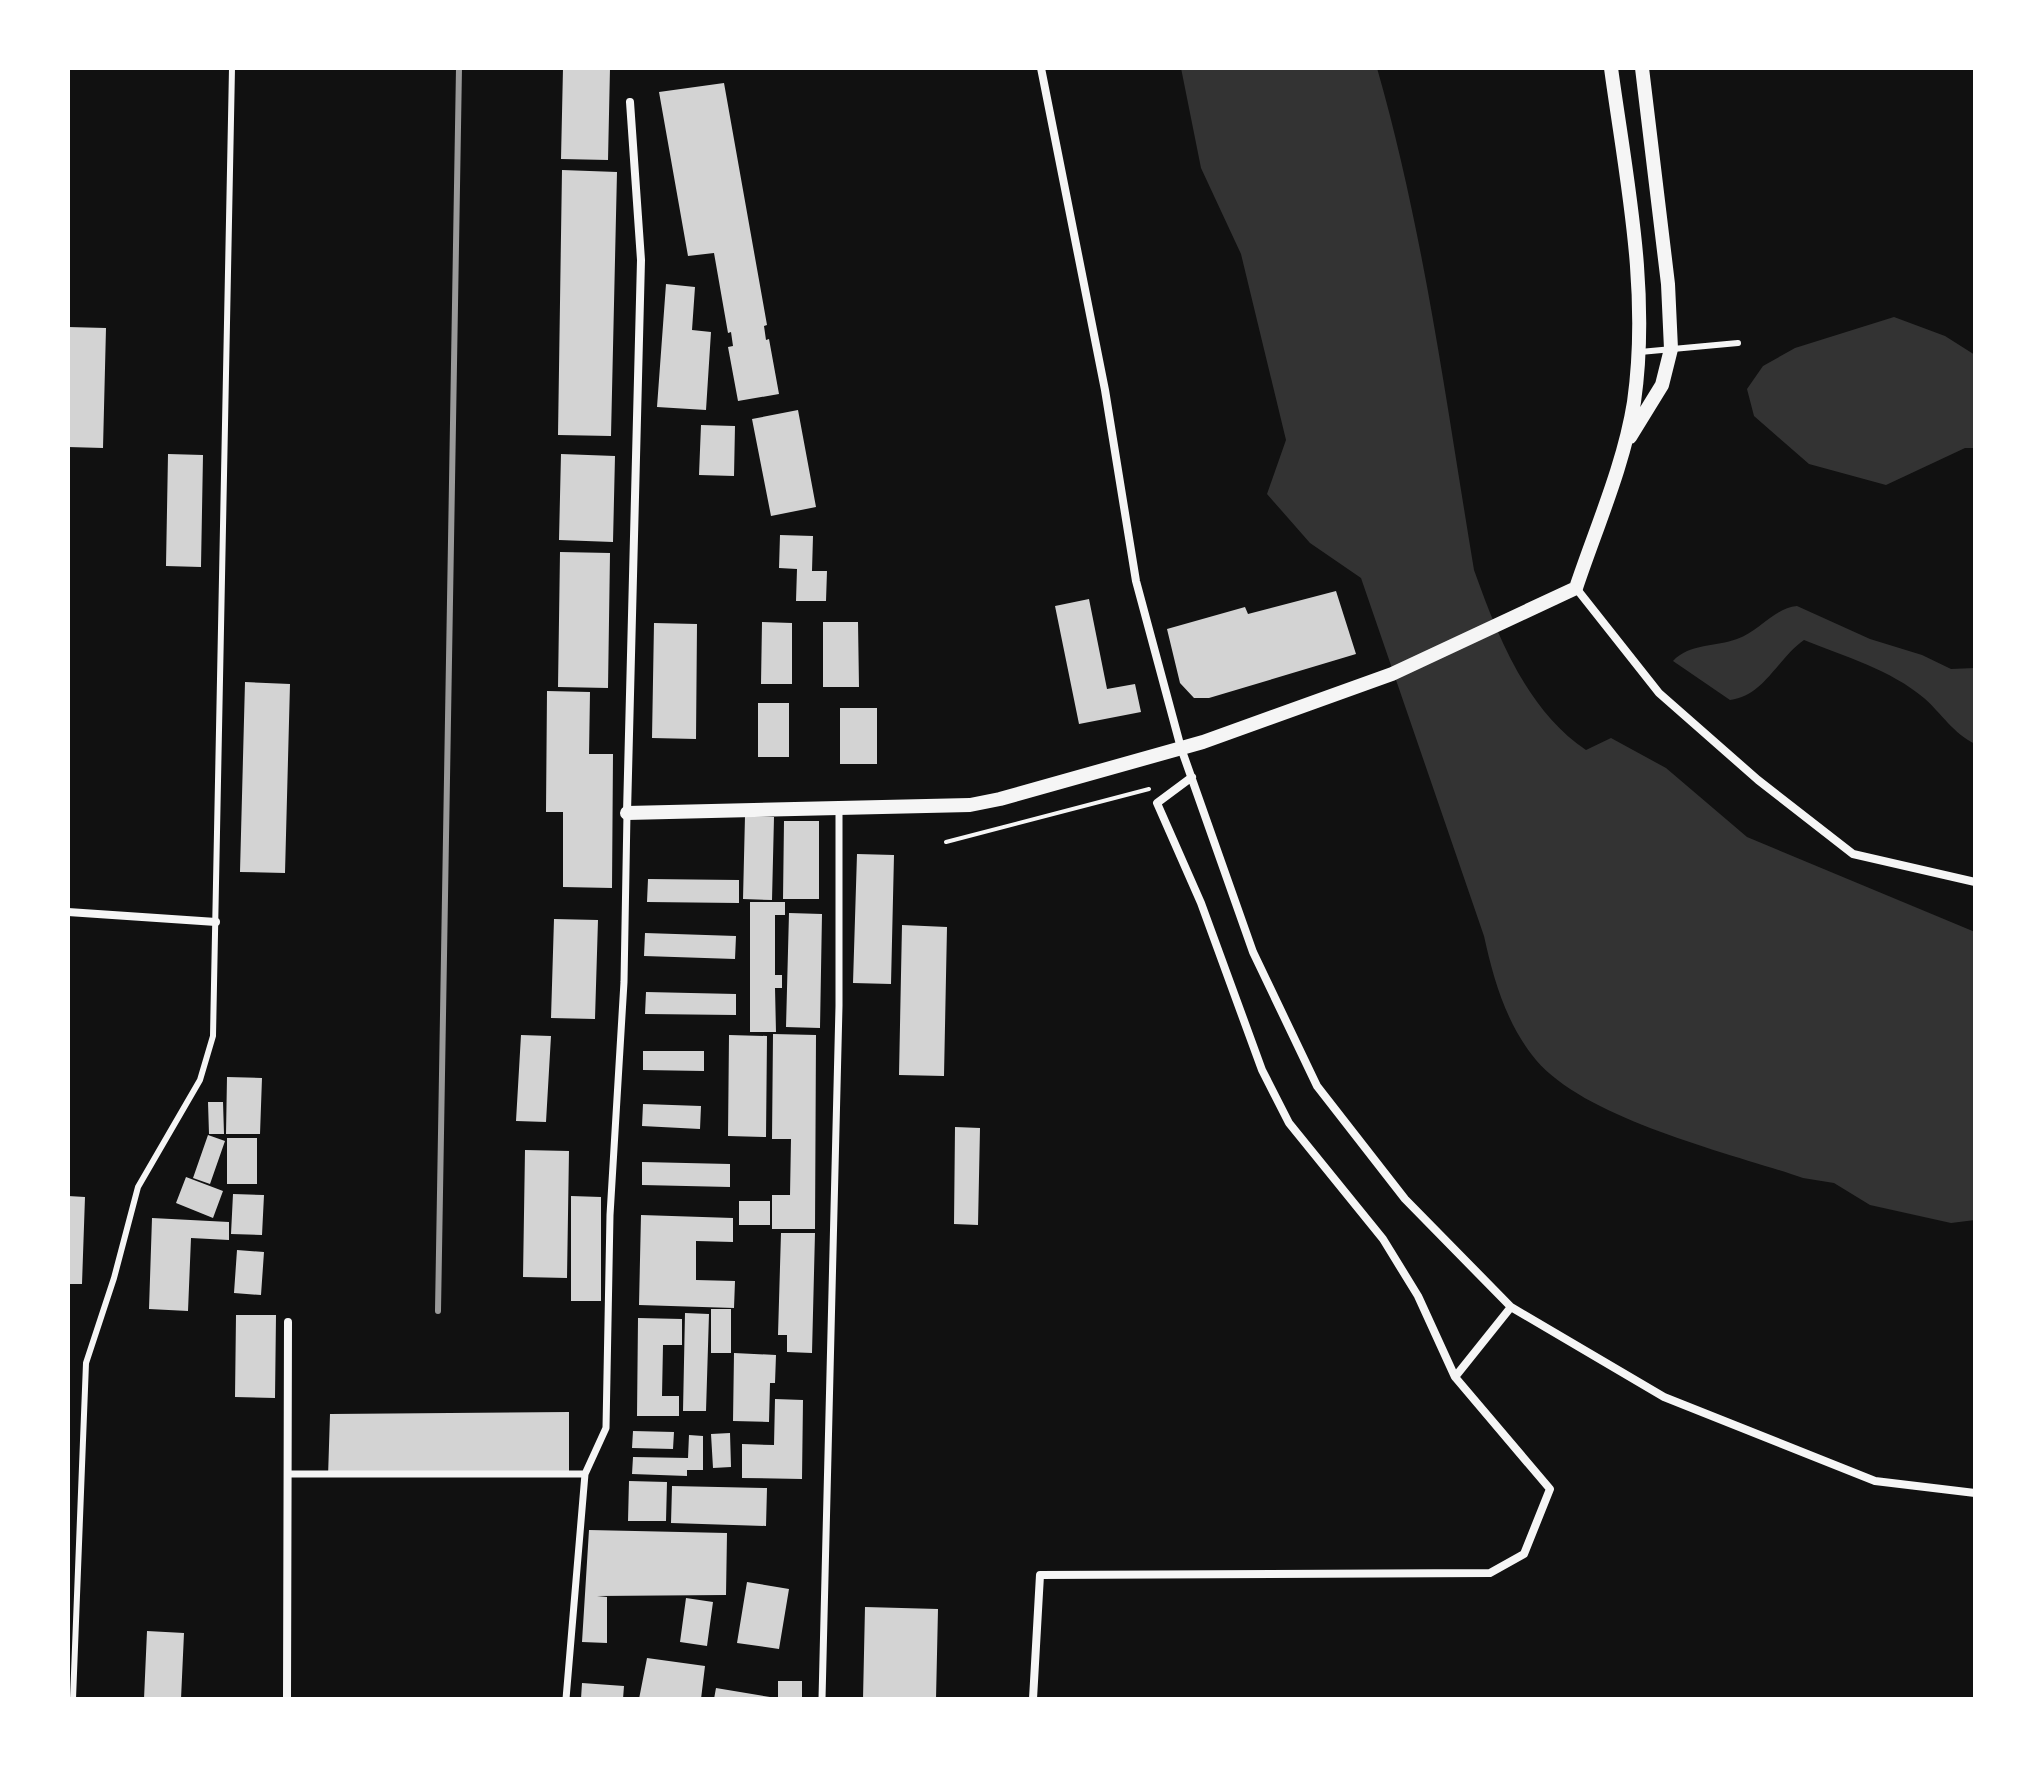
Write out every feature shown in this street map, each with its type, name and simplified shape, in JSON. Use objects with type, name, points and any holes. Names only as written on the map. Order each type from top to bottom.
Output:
[{"type":"street","points":[[1041,68],[1105,390],[1136,581],[1181,748],[1253,952],[1317,1086],[1405,1199],[1511,1307],[1664,1397],[1875,1481],[1975,1493]]},
{"type":"street","points":[[627,813],[970,805],[1181,748],[1392,674],[1576,588],[1622,451],[1633,405],[1640,352],[1632,204],[1611,68]]},
{"type":"street","points":[[1622,451],[1662,385],[1671,349],[1668,284],[1642,68]]},
{"type":"street","points":[[566,1699],[585,1474],[606,1428],[610,1215],[624,982],[641,260],[630,102]]},
{"type":"street","points":[[1576,588],[1659,693],[1758,780],[1853,854],[1975,882]]},
{"type":"street","points":[[1033,1699],[1040,1575],[1490,1573],[1524,1554],[1550,1489],[1455,1377],[1418,1296],[1383,1239],[1289,1123],[1262,1070],[1201,903],[1157,803],[1192,777]]},
{"type":"street","points":[[822,1699],[838,1022],[839,809]]},
{"type":"street","points":[[68,912],[216,922]]},
{"type":"street","points":[[1455,1377],[1511,1307]]},
{"type":"street","points":[[287,1699],[288,1322]]},
{"type":"street","points":[[288,1474],[585,1474]]},
{"type":"lane","points":[[73,1699],[86,1363],[114,1278],[138,1187],[206,1068],[213,1036],[232,68]]},
{"type":"lane","points":[[1640,352],[1738,343]]},
{"type":"path","points":[[946,842],[1064,814],[1192,777]]},
{"type":"shaded area","points":[[1181,68],[1377,68],[1421,255],[1474,570],[1516,669],[1546,714],[1586,750],[1611,738],[1666,768],[1747,837],[1975,932],[1975,1220],[1951,1223],[1870,1205],[1834,1183],[1803,1178],[1618,1115],[1554,1077],[1523,1042],[1501,998],[1484,936],[1361,578],[1310,543],[1267,494],[1286,440],[1241,254],[1201,168]]},
{"type":"shaded area","points":[[1894,317],[1945,336],[1975,355],[1975,448],[1965,448],[1886,485],[1809,464],[1754,416],[1747,389],[1763,366],[1795,348]]},
{"type":"shaded area","points":[[1797,606],[1870,639],[1922,655],[1951,669],[1975,668],[1975,744],[1954,729],[1924,698],[1897,679],[1804,640],[1752,692],[1730,700],[1673,661],[1695,648],[1729,642],[1745,635],[1781,611]]},
{"type":"building","points":[[563,68],[610,68],[608,160],[561,159]]},
{"type":"building","points":[[724,83],[767,325],[764,326],[766,340],[769,339],[779,394],[738,401],[728,347],[733,346],[731,332],[728,333],[714,253],[688,256],[659,92]]},
{"type":"building","points":[[562,170],[617,172],[611,436],[558,435]]},
{"type":"building","points":[[666,284],[695,287],[692,330],[711,332],[706,410],[657,407]]},
{"type":"building","points":[[68,327],[106,328],[103,448],[68,447]]},
{"type":"building","points":[[798,410],[816,507],[771,516],[752,419]]},
{"type":"building","points":[[701,425],[735,426],[734,476],[699,475]]},
{"type":"building","points":[[168,454],[203,455],[201,567],[166,566]]},
{"type":"building","points":[[561,454],[615,456],[613,542],[559,540]]},
{"type":"building","points":[[780,535],[813,536],[812,571],[827,571],[826,601],[796,601],[797,569],[779,568]]},
{"type":"building","points":[[560,552],[610,553],[608,688],[558,687]]},
{"type":"building","points":[[1336,591],[1356,654],[1209,698],[1194,698],[1180,683],[1167,629],[1245,607],[1248,614]]},
{"type":"building","points":[[1089,599],[1107,689],[1135,684],[1141,712],[1079,724],[1055,606]]},
{"type":"building","points":[[762,622],[792,623],[792,684],[761,684]]},
{"type":"building","points":[[823,622],[858,622],[859,687],[823,687]]},
{"type":"building","points":[[654,623],[697,624],[696,739],[652,738]]},
{"type":"building","points":[[245,682],[290,684],[285,873],[240,872]]},
{"type":"building","points":[[547,691],[590,692],[589,754],[613,754],[612,888],[563,887],[563,812],[546,812]]},
{"type":"building","points":[[758,703],[789,703],[789,757],[758,757]]},
{"type":"building","points":[[840,708],[877,708],[877,764],[840,764]]},
{"type":"building","points":[[745,816],[774,817],[772,900],[743,899]]},
{"type":"building","points":[[784,821],[819,821],[819,899],[783,899]]},
{"type":"building","points":[[857,854],[894,855],[891,984],[853,983]]},
{"type":"building","points":[[648,879],[739,880],[739,903],[647,902]]},
{"type":"building","points":[[750,902],[785,902],[785,915],[775,915],[775,975],[782,975],[782,988],[775,988],[776,1032],[750,1032]]},
{"type":"building","points":[[789,913],[822,914],[820,1028],[786,1027]]},
{"type":"building","points":[[554,919],[598,920],[595,1019],[551,1018]]},
{"type":"building","points":[[902,925],[947,927],[944,1076],[899,1075]]},
{"type":"building","points":[[645,933],[736,936],[735,959],[644,956]]},
{"type":"building","points":[[646,992],[736,994],[736,1015],[645,1014]]},
{"type":"building","points":[[773,1034],[816,1035],[815,1229],[772,1229],[772,1195],[790,1195],[791,1139],[772,1139]]},
{"type":"building","points":[[521,1035],[551,1036],[546,1122],[516,1121]]},
{"type":"building","points":[[729,1035],[767,1036],[766,1137],[728,1136]]},
{"type":"building","points":[[643,1051],[704,1051],[704,1071],[643,1070]]},
{"type":"building","points":[[227,1077],[262,1078],[260,1134],[226,1134]]},
{"type":"building","points":[[208,1102],[223,1102],[224,1134],[209,1134]]},
{"type":"building","points":[[643,1104],[701,1106],[700,1129],[642,1126]]},
{"type":"building","points":[[955,1127],[980,1128],[978,1225],[954,1224]]},
{"type":"building","points":[[208,1135],[225,1141],[210,1184],[193,1178]]},
{"type":"building","points":[[227,1138],[257,1138],[257,1184],[227,1184]]},
{"type":"building","points":[[525,1150],[569,1151],[567,1278],[523,1277]]},
{"type":"building","points":[[642,1162],[730,1164],[730,1187],[642,1185]]},
{"type":"building","points":[[186,1177],[223,1191],[213,1218],[176,1203]]},
{"type":"building","points":[[233,1194],[264,1195],[262,1235],[231,1234]]},
{"type":"building","points":[[68,1196],[85,1197],[82,1284],[68,1284]]},
{"type":"building","points":[[571,1196],[601,1197],[601,1301],[571,1301]]},
{"type":"building","points":[[739,1201],[770,1201],[770,1225],[739,1225]]},
{"type":"building","points":[[641,1215],[733,1218],[733,1242],[696,1241],[696,1280],[735,1281],[734,1308],[639,1305]]},
{"type":"building","points":[[152,1218],[229,1222],[229,1240],[191,1238],[188,1311],[149,1309]]},
{"type":"building","points":[[781,1233],[815,1233],[812,1353],[787,1352],[787,1335],[778,1335]]},
{"type":"building","points":[[237,1250],[264,1252],[261,1295],[234,1293]]},
{"type":"building","points":[[711,1309],[731,1309],[731,1353],[711,1353]]},
{"type":"building","points":[[685,1313],[709,1314],[706,1411],[683,1411]]},
{"type":"building","points":[[236,1315],[276,1315],[275,1398],[235,1397]]},
{"type":"building","points":[[638,1318],[682,1319],[682,1345],[663,1345],[662,1396],[679,1396],[679,1416],[637,1416]]},
{"type":"building","points":[[734,1353],[776,1355],[775,1383],[770,1383],[769,1422],[733,1421]]},
{"type":"building","points":[[775,1399],[803,1400],[802,1479],[742,1478],[742,1444],[774,1445]]},
{"type":"building","points":[[569,1412],[569,1473],[328,1477],[330,1414]]},
{"type":"building","points":[[633,1431],[674,1432],[673,1449],[632,1448]]},
{"type":"building","points":[[730,1433],[731,1467],[713,1468],[711,1434]]},
{"type":"building","points":[[689,1435],[703,1436],[703,1470],[687,1470],[687,1476],[632,1474],[633,1457],[688,1458]]},
{"type":"building","points":[[629,1481],[667,1482],[666,1521],[628,1521]]},
{"type":"building","points":[[672,1486],[767,1488],[766,1526],[671,1523]]},
{"type":"building","points":[[589,1530],[727,1533],[726,1595],[597,1596],[607,1597],[607,1643],[582,1642]]},
{"type":"building","points":[[747,1582],[789,1589],[779,1649],[737,1643]]},
{"type":"building","points":[[686,1598],[713,1602],[707,1646],[680,1642]]},
{"type":"building","points":[[865,1607],[938,1609],[936,1699],[863,1699]]},
{"type":"building","points":[[147,1631],[184,1633],[181,1699],[144,1699]]},
{"type":"building","points":[[647,1658],[705,1666],[701,1699],[639,1699]]},
{"type":"building","points":[[778,1681],[802,1681],[802,1699],[778,1699]]},
{"type":"building","points":[[582,1683],[624,1686],[623,1699],[581,1699]]},
{"type":"building","points":[[716,1688],[770,1697],[770,1699],[714,1699]]},
{"type":"railway","points":[[438,1311],[459,68]]}]
